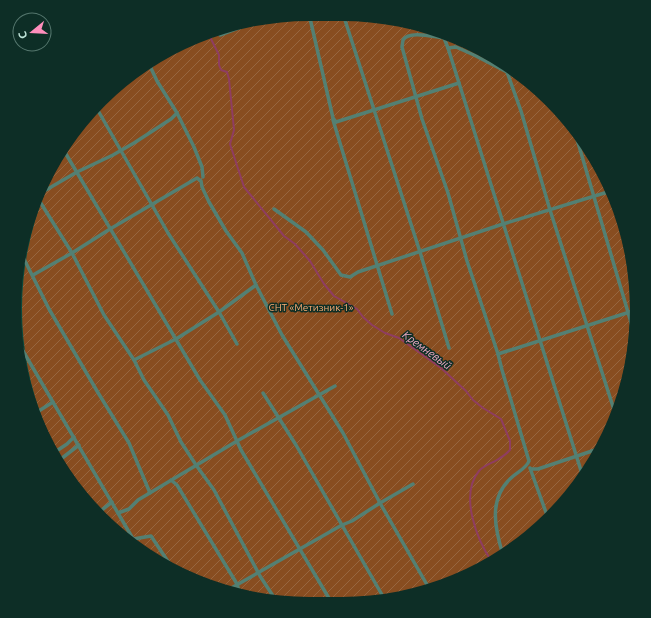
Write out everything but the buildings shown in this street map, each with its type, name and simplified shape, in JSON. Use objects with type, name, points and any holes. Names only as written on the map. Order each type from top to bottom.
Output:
[{"type":"lane","points":[[311,21],[333,118],[392,314]]},
{"type":"lane","points":[[345,21],[420,252],[449,348]]},
{"type":"lane","points":[[431,35],[408,36],[403,40],[402,47],[422,119],[448,193],[467,261],[498,354],[531,469],[546,513]]},
{"type":"lane","points":[[445,40],[581,469]]},
{"type":"lane","points":[[448,48],[456,47],[499,68]]},
{"type":"lane","points":[[151,69],[177,113],[194,147],[202,167],[202,177]]},
{"type":"lane","points":[[508,74],[521,111],[550,210],[613,407]]},
{"type":"lane","points":[[333,118],[336,122],[459,83]]},
{"type":"lane","points":[[99,112],[168,233],[219,312],[237,344]]},
{"type":"lane","points":[[47,190],[77,172],[120,151],[171,119],[177,113]]},
{"type":"lane","points":[[579,147],[630,318]]},
{"type":"lane","points":[[66,155],[200,380],[225,415],[237,441],[328,597]]},
{"type":"lane","points":[[33,275],[197,178],[201,181],[202,187],[209,202],[226,231],[242,253],[256,285],[293,353],[344,433],[380,503],[427,584]]},
{"type":"lane","points":[[274,209],[306,232],[323,250],[341,275],[350,277],[358,272],[377,267],[503,224],[605,193]]},
{"type":"lane","points":[[42,202],[72,253],[104,314],[134,360],[144,380],[168,415],[181,442],[214,490],[258,573],[272,595]]},
{"type":"lane","points":[[25,261],[49,309],[129,443],[150,493]]},
{"type":"lane","points":[[134,360],[176,339],[219,312],[256,285]]},
{"type":"lane","points":[[498,354],[628,313]]},
{"type":"lane","points":[[24,350],[131,535]]},
{"type":"lane","points":[[118,513],[129,509],[138,500],[196,465],[335,386]]},
{"type":"lane","points":[[263,393],[382,595]]},
{"type":"lane","points":[[40,411],[53,402]]},
{"type":"lane","points":[[58,450],[74,437]]},
{"type":"lane","points":[[63,458],[79,445]]},
{"type":"lane","points":[[531,469],[538,469],[592,451]]},
{"type":"lane","points":[[501,549],[497,538],[495,522],[496,500],[507,482],[527,466],[529,461]]},
{"type":"lane","points":[[171,480],[177,485],[237,588]]},
{"type":"lane","points":[[232,586],[342,525],[352,522],[380,503],[413,484]]},
{"type":"lane","points":[[102,510],[112,502]]},
{"type":"lane","points":[[135,538],[152,536],[167,559]]},
{"type":"green space","name":"СНТ «Метизник-1»","points":[[342,21],[380,23],[435,36],[469,51],[502,70],[532,92],[546,105],[559,119],[581,149],[600,182],[615,216],[626,263],[630,309],[628,344],[615,402],[591,453],[559,499],[532,526],[486,558],[435,582],[380,595],[309,597],[271,595],[216,582],[182,567],[149,548],[119,526],[105,513],[92,499],[60,453],[43,419],[35,397],[23,339],[23,279],[35,221],[43,199],[60,165],[92,119],[119,92],[165,60],[216,36],[271,23]]},
{"type":"waterway","name":"Кремневый","points":[[211,38],[219,55],[219,65],[221,70],[227,72],[229,79],[234,130],[230,144],[244,187],[284,236],[295,244],[310,261],[324,284],[334,296],[357,309],[372,325],[385,333],[399,338],[441,368],[466,391],[473,400],[501,419],[510,441],[510,450],[479,471],[473,481],[470,492],[472,517],[476,530],[488,557]]}]
